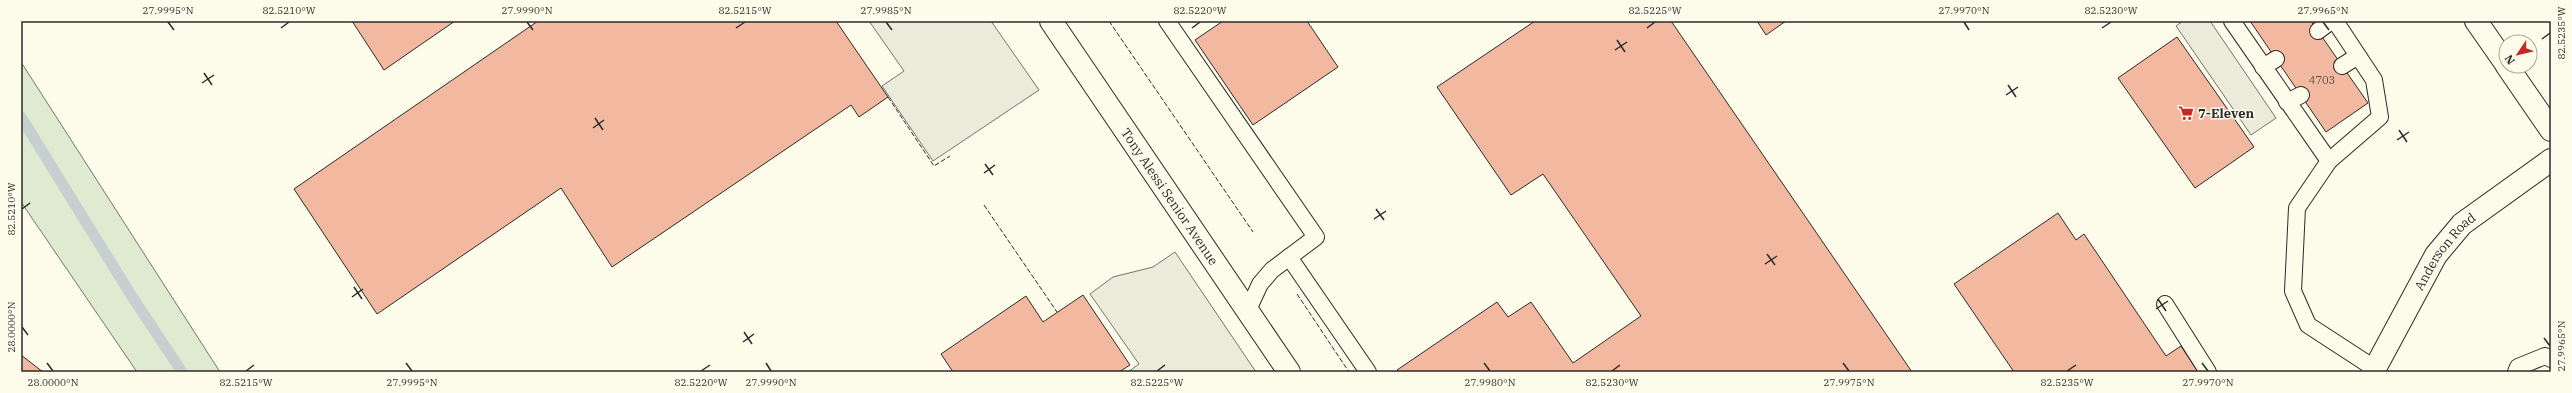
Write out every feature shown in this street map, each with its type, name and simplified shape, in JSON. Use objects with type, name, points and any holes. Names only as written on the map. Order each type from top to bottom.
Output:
[{"type":"street","name":"Tony Alessi Senior Avenue","points":[[1051,21],[1289,372]]},
{"type":"street","points":[[2476,21],[2498,52]]},
{"type":"street","points":[[2513,74],[2551,130]]},
{"type":"street","name":"Anderson Road","points":[[2374,370],[2436,255],[2462,224],[2551,160]]},
{"type":"lane","points":[[1167,21],[1316,237],[1289,258],[1260,284],[1247,312]]},
{"type":"lane","points":[[2318,31],[2331,21]]},
{"type":"lane","points":[[2335,21],[2374,80],[2380,117],[2329,161],[2297,208],[2293,291],[2308,325],[2374,370]]},
{"type":"lane","points":[[2238,23],[2270,63],[2287,102],[2329,161]]},
{"type":"lane","points":[[2342,66],[2358,56]]},
{"type":"lane","points":[[2287,102],[2301,95]]},
{"type":"lane","points":[[1289,258],[1368,372]]},
{"type":"lane","points":[[2165,304],[2208,372]]},
{"type":"lane","points":[[2516,372],[2518,366],[2546,356],[2551,359]]},
{"type":"green space","points":[[21,62],[220,372],[137,372],[21,202]]},
{"type":"shaded area","points":[[869,21],[991,21],[1039,90],[933,161],[882,86],[904,71]]},
{"type":"shaded area","points":[[2183,21],[2210,21],[2276,118],[2251,135],[2176,26]]},
{"type":"shaded area","points":[[1175,252],[1256,372],[1128,372],[1139,364],[1090,294],[1113,277],[1153,267]]},
{"type":"building","points":[[352,21],[455,21],[384,70]]},
{"type":"building","points":[[538,21],[836,21],[888,97],[859,117],[851,105],[612,267],[561,188],[377,314],[294,189]]},
{"type":"building","points":[[1223,21],[1307,21],[1338,67],[1253,125],[1195,40]]},
{"type":"building","points":[[1535,21],[1671,21],[1912,372],[1398,372],[1397,370],[1497,302],[1508,317],[1531,302],[1573,363],[1641,316],[1543,174],[1511,195],[1437,87]]},
{"type":"building","points":[[1757,21],[1786,21],[1766,35]]},
{"type":"building","points":[[2250,21],[2311,21],[2368,103],[2326,132]]},
{"type":"building","name":"7-Eleven","points":[[2177,37],[2254,147],[2195,188],[2118,78]]},
{"type":"building","points":[[2058,213],[2076,240],[2084,234],[2166,356],[2181,346],[2198,372],[2014,372],[1954,284]]},
{"type":"building","points":[[1083,295],[1130,365],[1119,372],[953,372],[941,354],[1026,296],[1043,322]]},
{"type":"building","points":[[21,355],[43,372],[21,372]]},
{"type":"waterway","points":[[21,117],[131,295],[182,372]]},
{"type":"fence","points":[[1109,21],[1253,232]]},
{"type":"fence","points":[[888,97],[934,166],[950,156]]},
{"type":"fence","points":[[984,205],[1057,312]]},
{"type":"fence","points":[[1297,294],[1349,372]]},
{"type":"place","name":"7-Eleven","points":[[2186,113]]}]
